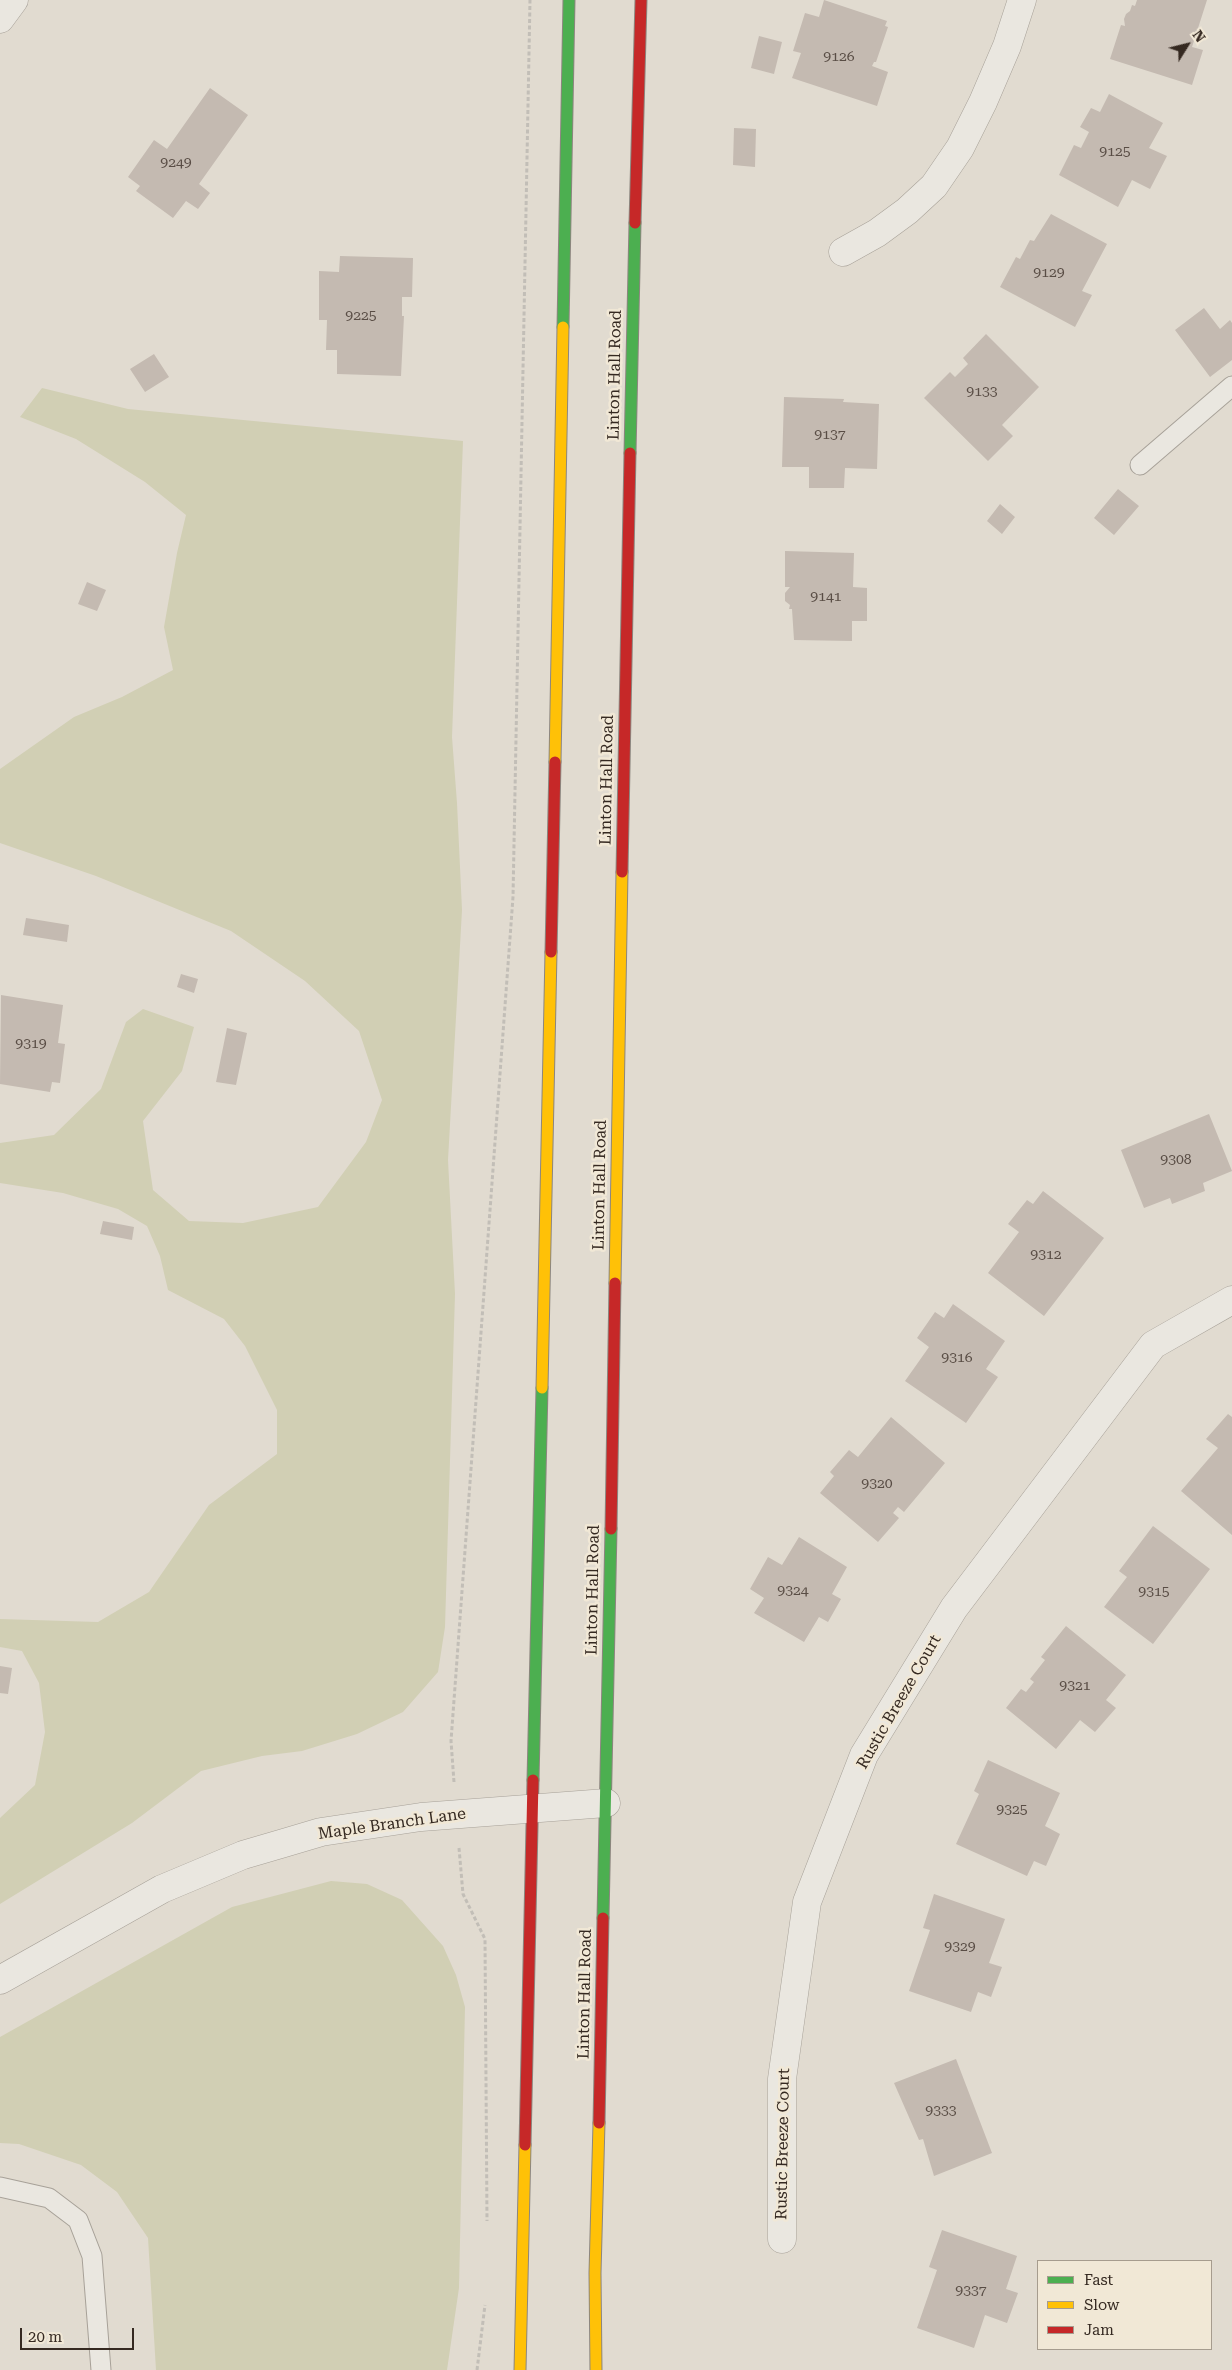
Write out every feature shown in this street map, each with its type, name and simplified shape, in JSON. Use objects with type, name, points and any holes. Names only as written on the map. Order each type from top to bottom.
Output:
[{"type":"main road","points":[[520,2370],[569,0]]},
{"type":"main road","name":"Linton Hall Road","points":[[596,2370],[594,2272],[606,1803],[626,604],[641,0]]},
{"type":"street","points":[[0,19],[14,0]]},
{"type":"street","points":[[843,252],[877,233],[907,211],[934,186],[960,148],[983,102],[1007,46],[1022,0]]},
{"type":"street","name":"Rustic Breeze Court","points":[[782,2239],[782,2079],[807,1902],[864,1755],[954,1608],[1153,1345],[1232,1300]]},
{"type":"street","name":"Maple Branch Lane","points":[[0,1980],[128,1907],[195,1874],[243,1855],[321,1832],[421,1817],[606,1803]]},
{"type":"lane","points":[[1140,465],[1232,386]]},
{"type":"lane","points":[[0,2187],[49,2198],[78,2220],[92,2256],[100,2370]]},
{"type":"path","points":[[451,1741],[513,897],[530,0]]},
{"type":"path","points":[[463,1894],[485,1939],[487,2231]]},
{"type":"path","points":[[477,2370],[486,2298]]},
{"type":"shaded area","points":[[42,388],[128,409],[463,441],[452,737],[462,910],[448,1160],[455,1294],[445,1627],[438,1672],[403,1712],[357,1734],[302,1751],[262,1756],[201,1771],[132,1823],[0,1904],[0,1818],[35,1785],[45,1732],[39,1683],[22,1651],[0,1647],[0,1619],[98,1622],[149,1592],[209,1505],[277,1454],[277,1410],[245,1346],[224,1319],[168,1290],[160,1256],[147,1226],[118,1209],[63,1193],[0,1183],[0,1143],[54,1135],[101,1089],[126,1022],[143,1009],[194,1027],[182,1071],[143,1121],[153,1190],[189,1221],[243,1223],[318,1207],[366,1142],[382,1100],[359,1031],[305,981],[231,931],[96,876],[0,843],[0,769],[74,717],[122,697],[173,670],[164,627],[177,553],[186,515],[145,482],[76,439],[20,417]]},
{"type":"shaded area","points":[[331,1881],[367,1884],[402,1900],[443,1946],[456,1975],[465,2007],[459,2288],[447,2370],[156,2370],[148,2238],[117,2192],[81,2165],[19,2144],[0,2143],[0,2037],[232,1907]]},
{"type":"building","points":[[824,0],[887,21],[885,26],[888,27],[876,62],[872,66],[888,72],[877,106],[792,78],[801,53],[793,51],[805,13],[819,17]]},
{"type":"building","points":[[1137,0],[1207,0],[1192,47],[1203,50],[1192,85],[1110,59],[1121,25],[1125,26],[1124,19],[1126,14],[1130,11],[1132,5],[1135,6]]},
{"type":"building","points":[[759,36],[782,42],[774,74],[751,68]]},
{"type":"building","points":[[210,88],[248,115],[199,184],[210,193],[198,209],[186,201],[173,218],[136,191],[140,186],[128,177],[154,140],[167,149]]},
{"type":"building","points":[[1109,94],[1163,123],[1149,148],[1167,156],[1150,189],[1132,180],[1118,207],[1059,175],[1074,145],[1081,148],[1089,132],[1080,127],[1091,108],[1100,112]]},
{"type":"building","points":[[734,128],[756,129],[755,167],[733,165]]},
{"type":"building","points":[[1051,214],[1107,244],[1082,291],[1092,295],[1075,327],[1000,287],[1016,257],[1020,259],[1030,240],[1034,241]]},
{"type":"building","points":[[340,256],[413,258],[412,297],[402,297],[402,316],[404,316],[401,376],[337,374],[337,350],[326,350],[327,320],[319,320],[319,271],[339,272]]},
{"type":"building","points":[[1204,308],[1220,329],[1230,320],[1232,323],[1232,360],[1210,377],[1175,330]]},
{"type":"building","points":[[986,334],[1039,387],[1002,425],[1013,436],[988,461],[924,398],[950,372],[955,377],[968,364],[963,358]]},
{"type":"building","points":[[154,354],[169,377],[145,392],[130,369]]},
{"type":"building","points":[[784,397],[844,399],[843,402],[879,404],[877,469],[845,468],[844,488],[809,488],[809,467],[782,467]]},
{"type":"building","points":[[1118,489],[1139,506],[1114,535],[1094,518]]},
{"type":"building","points":[[1000,504],[1015,517],[1002,534],[987,521]]},
{"type":"building","points":[[785,551],[854,553],[853,587],[867,588],[867,621],[852,621],[852,641],[794,640],[792,609],[789,609],[790,605],[785,601],[785,593],[790,587],[785,587]]},
{"type":"building","points":[[87,582],[106,590],[97,611],[78,604]]},
{"type":"building","points":[[26,918],[69,925],[67,942],[23,935]]},
{"type":"building","points":[[181,974],[198,979],[194,993],[177,987]]},
{"type":"building","points":[[1,995],[63,1005],[58,1043],[65,1044],[60,1083],[52,1082],[50,1092],[0,1084]]},
{"type":"building","points":[[227,1028],[247,1033],[236,1085],[216,1082]]},
{"type":"building","points":[[1209,1114],[1232,1171],[1203,1183],[1205,1191],[1172,1204],[1170,1198],[1144,1208],[1121,1150]]},
{"type":"building","points":[[1043,1191],[1104,1238],[1044,1316],[988,1273],[1019,1232],[1008,1224],[1027,1200],[1033,1204]]},
{"type":"building","points":[[103,1221],[134,1227],[132,1240],[100,1234]]},
{"type":"building","points":[[953,1304],[1005,1341],[986,1369],[998,1377],[966,1423],[905,1381],[929,1347],[917,1338],[935,1312],[944,1318]]},
{"type":"building","points":[[1228,1414],[1232,1417],[1232,1535],[1181,1491],[1218,1448],[1206,1439]]},
{"type":"building","points":[[891,1417],[945,1463],[904,1512],[898,1507],[893,1513],[899,1518],[878,1542],[820,1493],[834,1476],[830,1472],[849,1450],[858,1457]]},
{"type":"building","points":[[1153,1526],[1210,1569],[1153,1644],[1104,1607],[1127,1577],[1119,1571]]},
{"type":"building","points":[[799,1537],[847,1567],[832,1594],[841,1599],[828,1622],[819,1617],[804,1642],[754,1613],[764,1598],[750,1589],[768,1557],[782,1565]]},
{"type":"building","points":[[1066,1626],[1126,1675],[1106,1700],[1116,1708],[1095,1732],[1080,1720],[1056,1749],[1006,1708],[1021,1689],[1026,1692],[1034,1682],[1030,1679],[1045,1660],[1041,1657]]},
{"type":"building","points":[[0,1666],[12,1668],[8,1694],[0,1693]]},
{"type":"building","points":[[988,1760],[1060,1793],[1045,1826],[1060,1834],[1046,1866],[1034,1861],[1027,1876],[956,1844],[979,1794],[974,1791]]},
{"type":"building","points":[[934,1894],[1005,1919],[989,1963],[1002,1967],[991,1997],[978,1992],[971,2012],[909,1991],[930,1930],[923,1928]]},
{"type":"building","points":[[956,2059],[992,2153],[934,2176],[923,2139],[919,2140],[894,2083]]},
{"type":"building","points":[[942,2230],[1017,2256],[1006,2289],[1018,2293],[1007,2323],[985,2315],[974,2348],[917,2328],[937,2270],[929,2267]]},
{"type":"traffic: fast","points":[[563,327],[569,0]]},
{"type":"traffic: fast","points":[[630,453],[635,223]]},
{"type":"traffic: fast","points":[[533,1780],[542,1388]]},
{"type":"traffic: fast","points":[[603,1918],[611,1529]]},
{"type":"traffic: slow","points":[[555,762],[563,327]]},
{"type":"traffic: slow","points":[[615,1283],[622,872]]},
{"type":"traffic: slow","points":[[542,1388],[551,952]]},
{"type":"traffic: slow","points":[[596,2370],[595,2273],[599,2123]]},
{"type":"traffic: slow","points":[[520,2370],[525,2145]]},
{"type":"traffic: jam","points":[[635,223],[641,0]]},
{"type":"traffic: jam","points":[[622,872],[630,453]]},
{"type":"traffic: jam","points":[[551,952],[555,762]]},
{"type":"traffic: jam","points":[[611,1529],[615,1283]]},
{"type":"traffic: jam","points":[[525,2145],[533,1780]]},
{"type":"traffic: jam","points":[[599,2123],[603,1918]]}]
